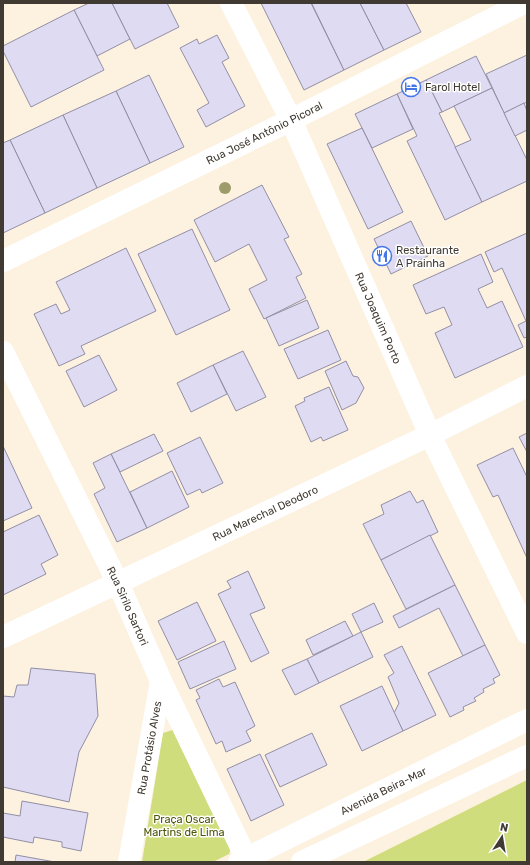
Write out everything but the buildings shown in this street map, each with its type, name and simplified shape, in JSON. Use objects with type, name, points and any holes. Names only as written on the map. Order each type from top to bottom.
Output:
[{"type":"street","name":"Rua Joaquim Porto","points":[[231,3],[291,120],[430,435],[527,633]]},
{"type":"street","name":"Rua José Antônio Picoral","points":[[3,261],[291,120],[524,3]]},
{"type":"street","name":"Rua Sirilo Sartori","points":[[3,352],[118,583],[245,861]]},
{"type":"street","name":"Rua Marechal Deodoro","points":[[3,637],[430,435],[527,386]]},
{"type":"street","name":"Rua Protásio Alves","points":[[129,862],[162,681]]},
{"type":"street","name":"Avenida Beira-Mar","points":[[245,861],[527,720]]},
{"type":"street","points":[[302,862],[527,756]]},
{"type":"green space","name":"Praça Oscar Martins de Lima","points":[[176,729],[233,843],[229,854],[213,862],[142,862],[163,733]]},
{"type":"green space","points":[[527,780],[527,862],[363,862]]},
{"type":"place","name":"Farol Hotel","points":[[411,87]]},
{"type":"place","name":"Restaurante A Prainha","points":[[382,256]]}]
